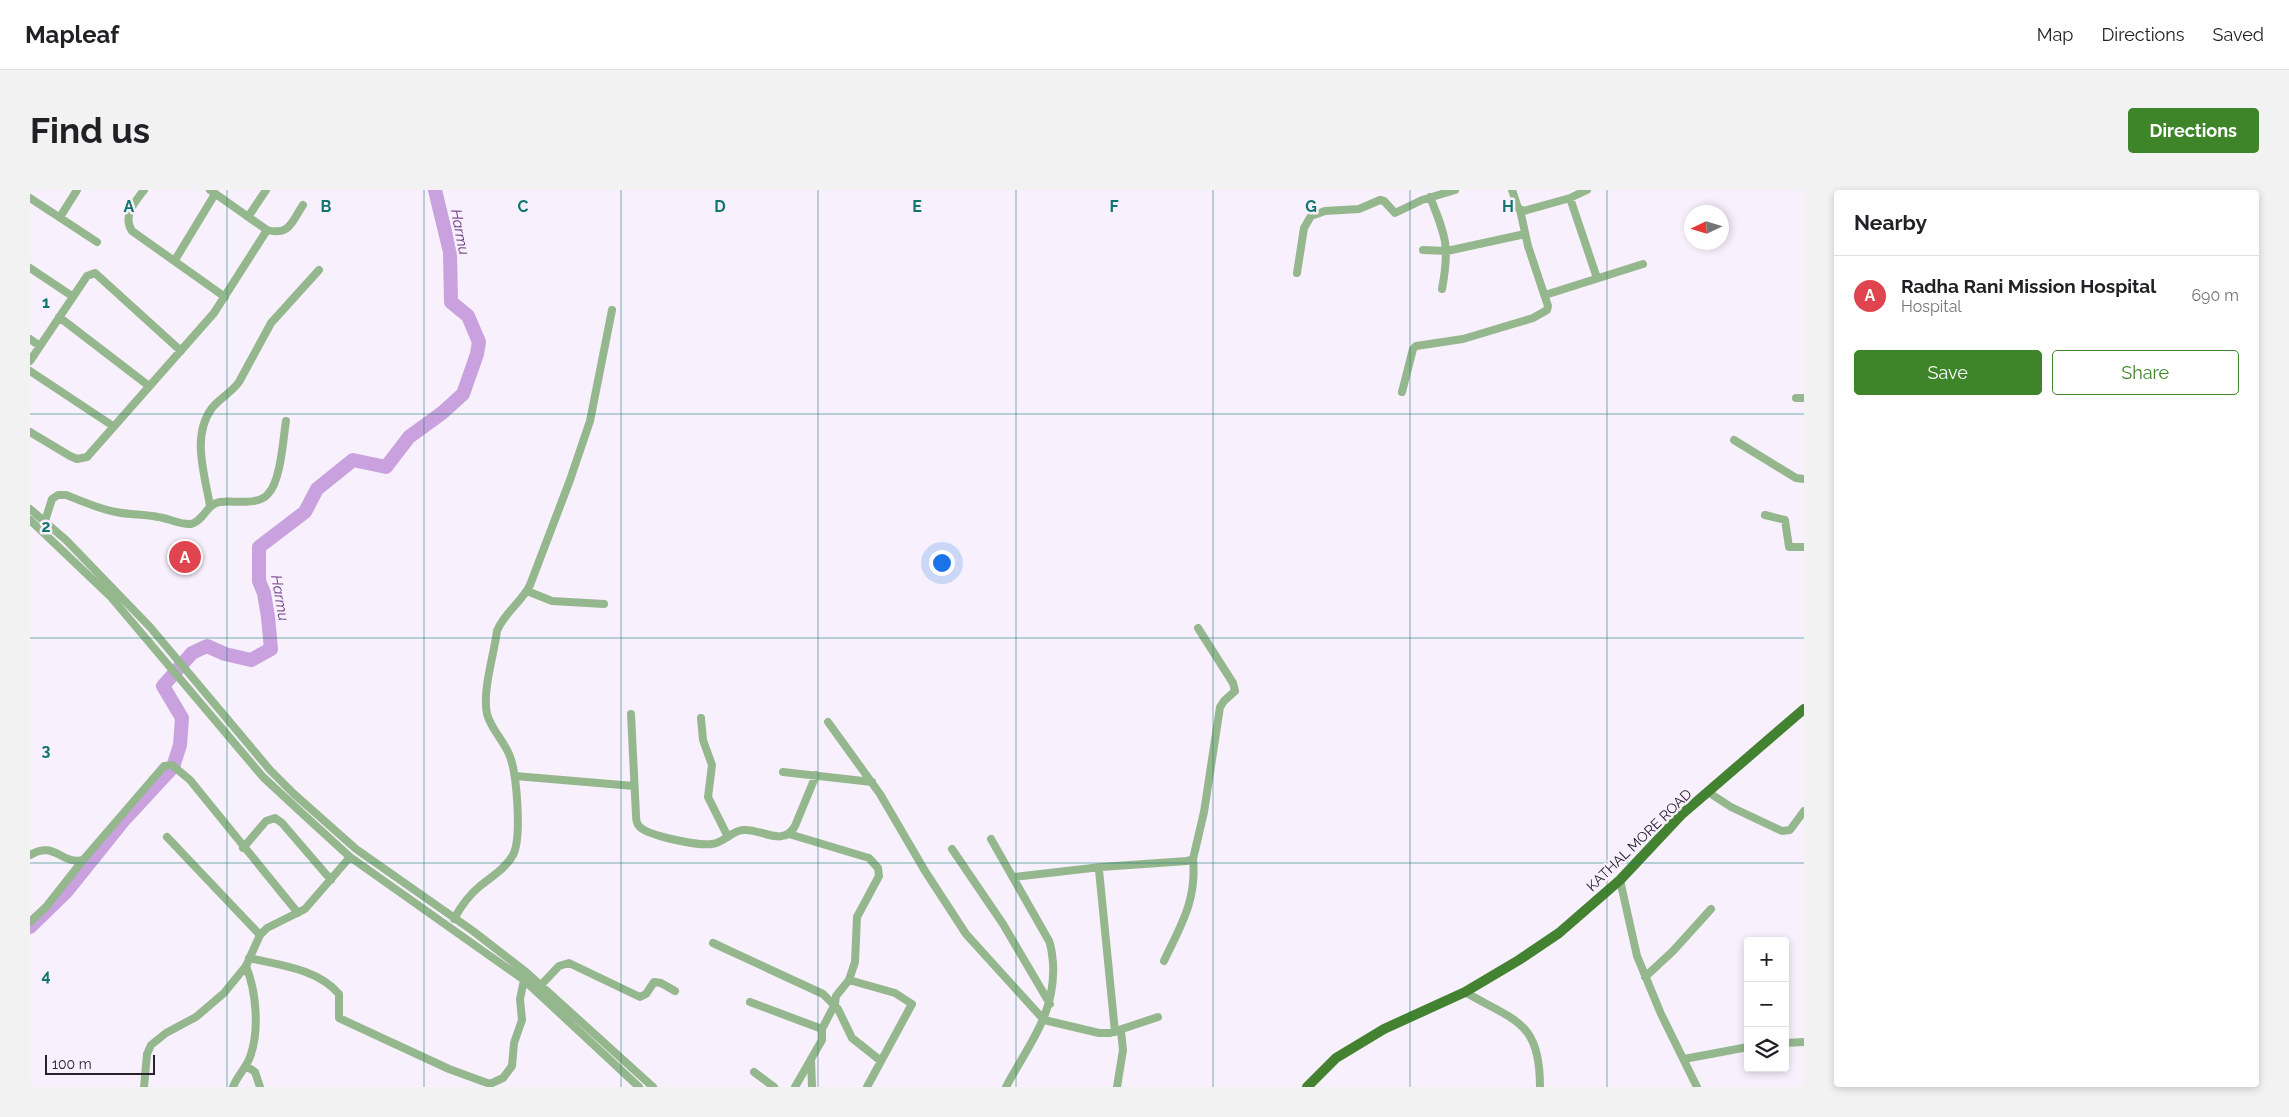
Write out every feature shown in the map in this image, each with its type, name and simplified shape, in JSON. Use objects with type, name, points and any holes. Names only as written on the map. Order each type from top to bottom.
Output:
[{"type":"main road","name":"KATHAL MORE ROAD","points":[[1306,1087],[1336,1058],[1384,1030],[1465,992],[1519,960],[1559,933],[1620,880],[1681,815],[1804,709]]},
{"type":"street","points":[[60,217],[77,190]]},
{"type":"street","points":[[144,190],[129,214],[129,226],[132,231],[225,297]]},
{"type":"street","points":[[248,216],[266,190]]},
{"type":"street","points":[[1297,273],[1304,228],[1311,216],[1325,211],[1359,209],[1380,200],[1384,201],[1395,213],[1430,197],[1455,190]]},
{"type":"street","points":[[1402,392],[1413,349],[1416,346],[1452,342],[1533,318],[1547,310],[1548,306],[1545,295],[1525,234],[1520,210],[1512,190]]},
{"type":"street","points":[[1520,210],[1533,210],[1570,198],[1587,190]]},
{"type":"street","points":[[175,260],[212,192],[267,230],[278,233],[283,232],[303,204]]},
{"type":"street","points":[[1430,197],[1444,233],[1447,251],[1442,289]]},
{"type":"street","points":[[30,198],[97,242]]},
{"type":"street","points":[[1570,198],[1597,278]]},
{"type":"street","points":[[30,432],[70,456],[82,459],[91,453],[113,426],[205,325],[267,230]]},
{"type":"street","points":[[1423,250],[1447,251],[1525,234]]},
{"type":"street","points":[[1545,295],[1643,264]]},
{"type":"street","points":[[30,268],[72,296]]},
{"type":"street","points":[[210,506],[201,445],[202,433],[210,412],[236,386],[278,314],[319,270]]},
{"type":"street","points":[[30,361],[86,276],[95,273],[182,351]]},
{"type":"street","points":[[454,919],[469,897],[513,856],[517,840],[515,776],[508,752],[488,715],[486,703],[501,622],[527,591],[570,480],[590,421],[612,310]]},
{"type":"street","points":[[59,317],[149,386]]},
{"type":"street","points":[[30,338],[40,346]]},
{"type":"street","points":[[30,372],[113,426]]},
{"type":"street","points":[[45,521],[52,499],[58,495],[66,495],[115,512],[158,516],[187,524],[200,520],[210,506],[224,502],[256,500],[269,494],[277,474],[286,420]]},
{"type":"street","points":[[1734,440],[1796,478],[1804,479]]},
{"type":"street","points":[[30,509],[95,569],[150,627],[194,677],[270,770],[294,794],[356,850],[473,931],[541,985],[653,1087]]},
{"type":"street","points":[[1765,515],[1785,520],[1789,547],[1804,547]]},
{"type":"street","points":[[30,520],[110,596],[185,682],[263,777],[350,857],[524,980],[639,1087]]},
{"type":"street","points":[[527,591],[552,601],[604,604]]},
{"type":"street","points":[[1164,961],[1190,906],[1194,882],[1193,859],[1204,812],[1220,707],[1235,689],[1198,628]]},
{"type":"street","points":[[631,714],[637,822],[644,830],[692,844],[712,844],[743,830],[782,837],[789,834],[795,826],[816,776]]},
{"type":"street","points":[[701,718],[703,740],[712,765],[708,797],[728,837]]},
{"type":"street","points":[[828,722],[872,782],[925,871],[966,934],[1044,1020],[1099,1033],[1118,1031],[1158,1018]]},
{"type":"street","points":[[30,922],[46,907],[82,860],[164,766],[176,767],[298,913]]},
{"type":"street","points":[[783,772],[872,782]]},
{"type":"street","points":[[515,776],[634,786]]},
{"type":"street","points":[[1708,792],[1731,807],[1782,831],[1790,830],[1804,811]]},
{"type":"street","points":[[243,848],[266,821],[275,818],[282,822],[331,880]]},
{"type":"street","points":[[789,834],[869,858],[878,868],[880,876],[857,917],[855,962],[850,980],[836,996],[835,1004],[822,1029],[822,1040],[795,1087]]},
{"type":"street","points":[[167,837],[260,935]]},
{"type":"street","points":[[991,839],[1051,945],[1053,986],[1050,1004],[1044,1020],[1006,1087]]},
{"type":"street","points":[[30,855],[42,849],[48,849],[72,860],[82,860]]},
{"type":"street","points":[[952,849],[1002,924],[1050,1004]]},
{"type":"street","points":[[144,1087],[147,1054],[151,1045],[166,1033],[210,1007],[236,980],[260,935],[267,928],[298,913],[315,899],[350,857]]},
{"type":"street","points":[[1014,877],[1193,859]]},
{"type":"street","points":[[1101,867],[1099,873],[1122,1059],[1117,1087]]},
{"type":"street","points":[[1620,880],[1637,956],[1697,1087]]},
{"type":"street","points":[[1645,977],[1673,951],[1710,909]]},
{"type":"street","points":[[714,943],[816,990],[835,1004],[852,1038],[881,1062]]},
{"type":"street","points":[[247,962],[290,967],[321,979],[339,994],[338,1018],[449,1069],[490,1084],[503,1078],[512,1066],[514,1043],[522,1020],[520,999],[524,980]]},
{"type":"street","points":[[233,1087],[236,1079],[246,1066],[252,1050],[255,1013],[252,981],[247,962]]},
{"type":"street","points":[[541,985],[559,966],[569,963],[640,997],[646,994],[654,982],[661,983],[675,991]]},
{"type":"street","points":[[850,980],[895,993],[912,1004],[867,1087]]},
{"type":"street","points":[[1465,992],[1523,1026],[1528,1032],[1533,1039],[1540,1061],[1540,1087]]},
{"type":"street","points":[[750,1002],[822,1029]]},
{"type":"street","points":[[1789,1043],[1804,1042]]},
{"type":"street","points":[[1684,1059],[1744,1048]]},
{"type":"street","points":[[811,1059],[812,1087]]},
{"type":"street","points":[[246,1066],[255,1072],[260,1087]]},
{"type":"street","points":[[754,1072],[774,1087]]},
{"type":"waterway","name":"Harmu","points":[[30,927],[66,892],[123,821],[173,767],[180,745],[182,718],[163,686],[192,653],[207,646],[225,654],[251,660],[271,649],[264,593],[259,581],[259,547],[305,512],[317,489],[353,460],[386,467],[409,437],[442,413],[463,394],[477,354],[479,342],[468,316],[451,302],[450,252],[435,190]]},
{"type":"place","name":"Radha Rani Mission Hospital","points":[[185,557]]}]
